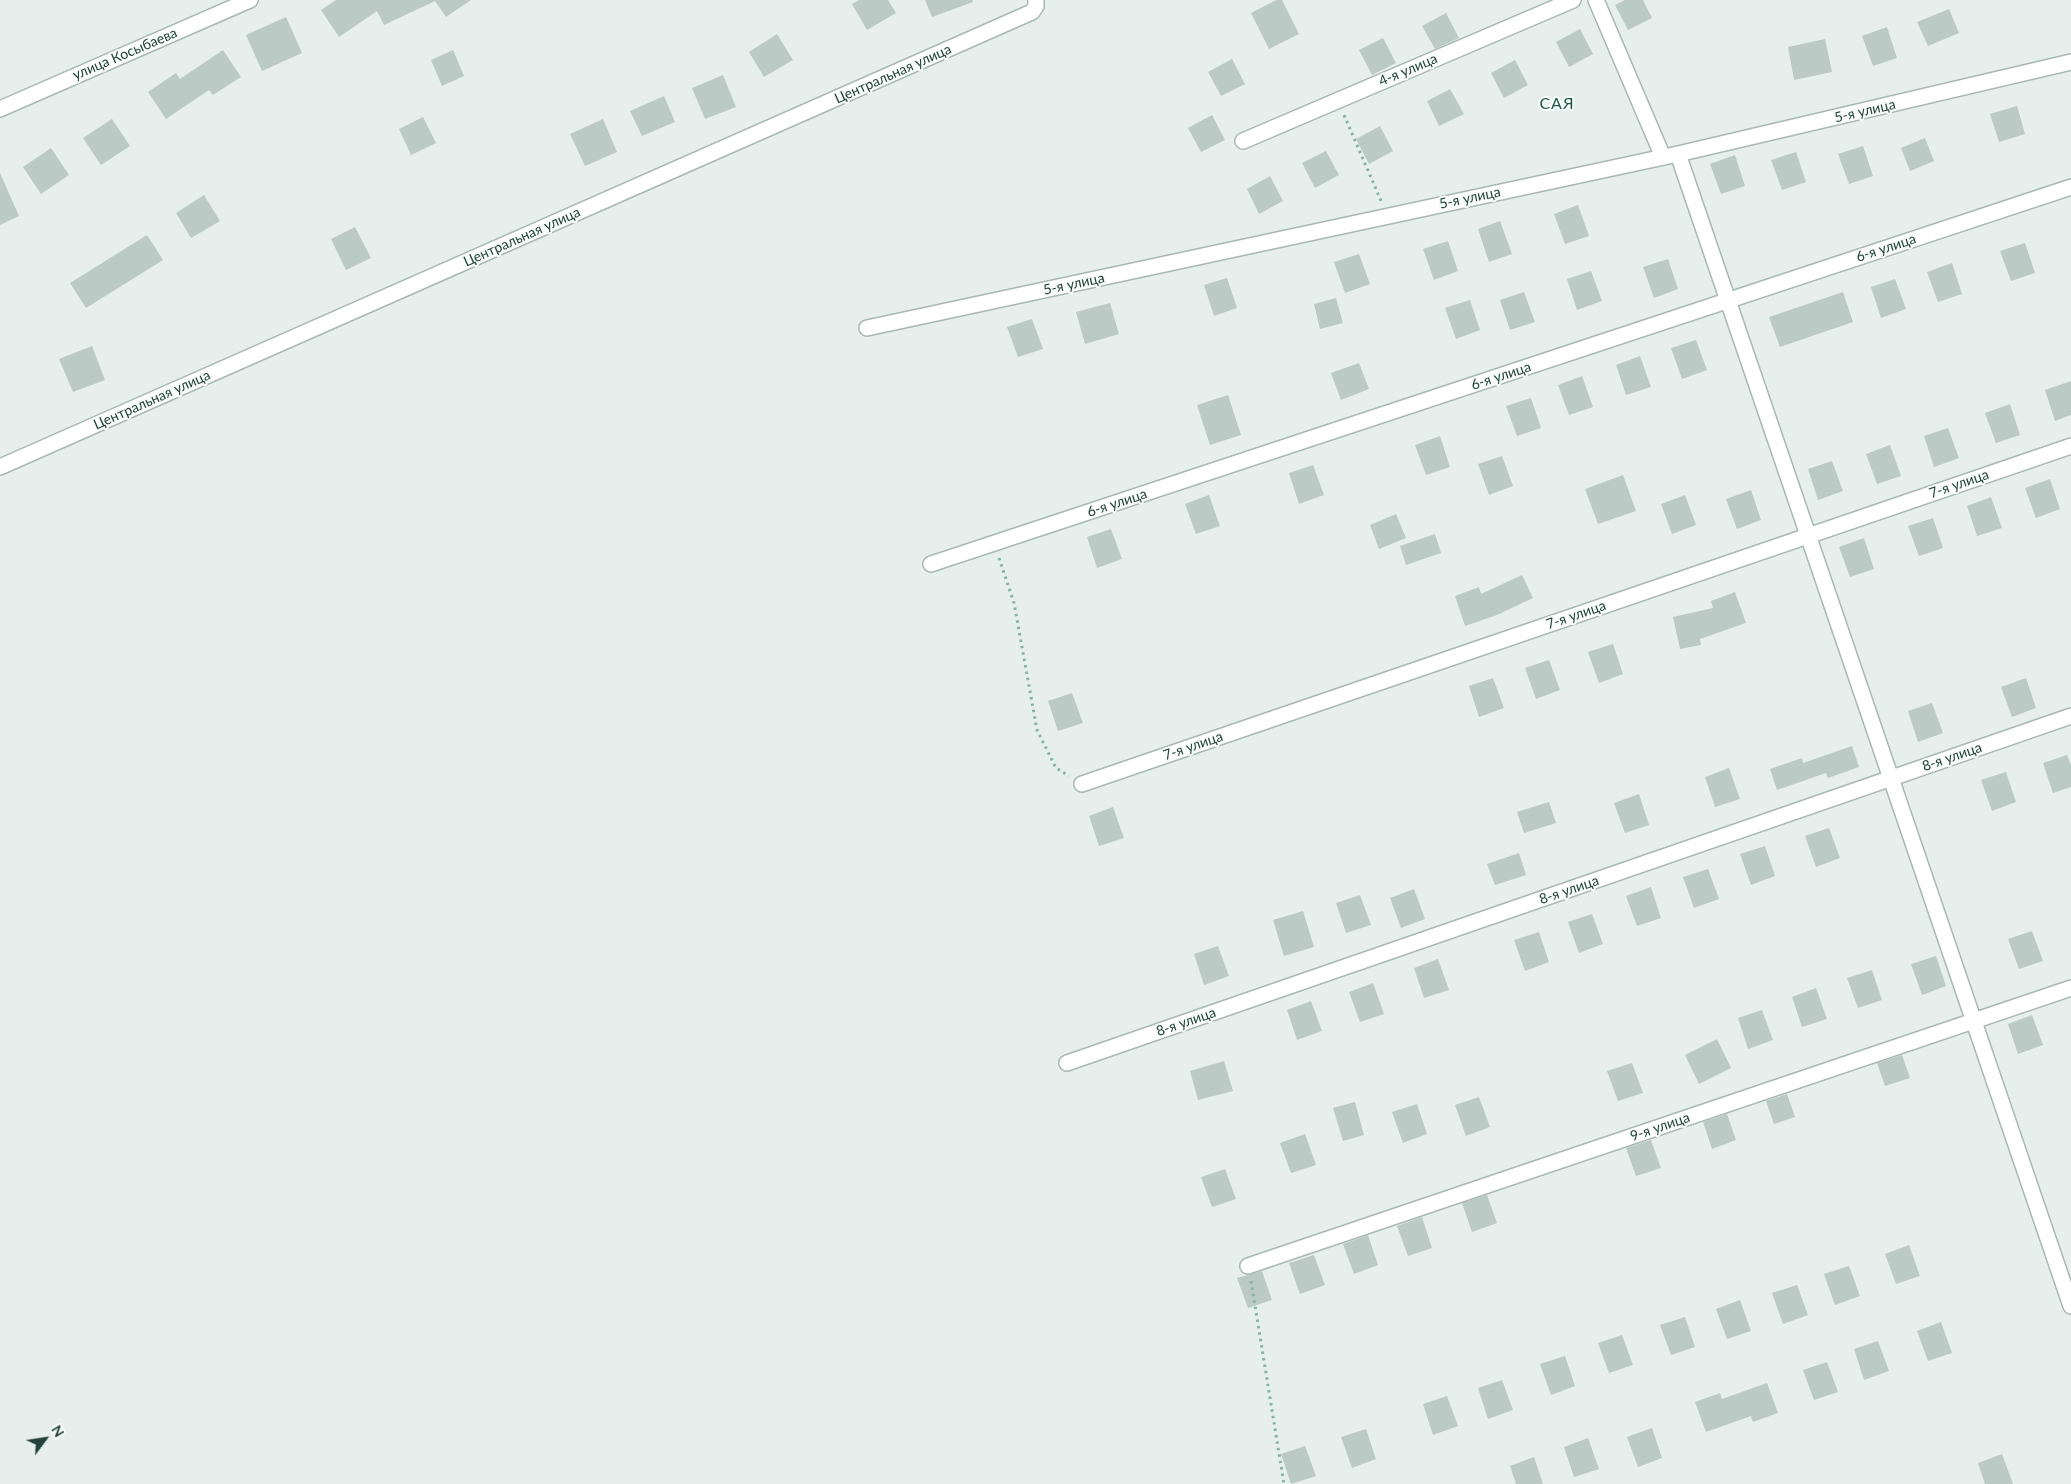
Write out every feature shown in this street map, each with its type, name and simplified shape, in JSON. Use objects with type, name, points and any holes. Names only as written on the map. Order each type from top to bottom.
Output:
[{"type":"street","name":"улица Косыбаева","points":[[0,109],[250,0]]},
{"type":"street","name":"Центральная улица","points":[[0,467],[1032,12],[1036,6],[1036,0]]},
{"type":"street","name":"4-я улица","points":[[1243,140],[1573,0]]},
{"type":"street","points":[[1596,0],[1663,156]]},
{"type":"street","name":"5-я улица","points":[[867,328],[1678,154],[2071,62]]},
{"type":"street","points":[[1678,154],[2071,1306]]},
{"type":"street","name":"6-я улица","points":[[931,564],[2071,187]]},
{"type":"street","name":"7-я улица","points":[[1082,784],[2071,446]]},
{"type":"street","name":"8-я улица","points":[[1067,1063],[2071,716]]},
{"type":"street","name":"9-я улица","points":[[1248,1266],[2071,988]]},
{"type":"path","points":[[1338,100],[1387,216]]},
{"type":"path","points":[[994,543],[1014,603],[1037,730],[1056,768],[1082,784]]},
{"type":"path","points":[[1248,1266],[1284,1484]]},
{"type":"building","points":[[336,0],[471,0],[446,17],[435,1],[384,25],[377,11],[339,37],[321,10]]},
{"type":"building","points":[[859,0],[888,0],[896,13],[867,30],[852,4]]},
{"type":"building","points":[[925,0],[972,0],[973,2],[932,17]]},
{"type":"building","points":[[1276,0],[1282,0],[1299,34],[1269,49],[1251,13]]},
{"type":"building","points":[[1625,0],[1643,0],[1652,18],[1628,30],[1615,5]]},
{"type":"building","points":[[1949,9],[1959,33],[1928,46],[1917,22]]},
{"type":"building","points":[[1446,13],[1459,38],[1435,49],[1422,26]]},
{"type":"building","points":[[286,17],[302,53],[262,71],[246,35]]},
{"type":"building","points":[[1887,27],[1897,58],[1873,66],[1862,36]]},
{"type":"building","points":[[1580,29],[1593,54],[1569,67],[1556,42]]},
{"type":"building","points":[[777,34],[793,60],[764,77],[749,52]]},
{"type":"building","points":[[1383,38],[1396,63],[1372,75],[1359,50]]},
{"type":"building","points":[[1825,39],[1832,72],[1794,80],[1788,47]]},
{"type":"building","points":[[223,50],[241,77],[213,95],[209,90],[166,119],[148,92],[176,73],[180,79]]},
{"type":"building","points":[[453,50],[464,76],[442,86],[431,60]]},
{"type":"building","points":[[1232,59],[1245,84],[1221,96],[1208,72]]},
{"type":"building","points":[[1515,60],[1528,85],[1504,98],[1491,73]]},
{"type":"building","points":[[723,75],[736,107],[705,119],[692,88]]},
{"type":"building","points":[[1450,89],[1464,114],[1439,126],[1427,101]]},
{"type":"building","points":[[664,96],[675,122],[642,136],[630,111]]},
{"type":"building","points":[[2017,106],[2025,134],[1999,142],[1990,114]]},
{"type":"building","points":[[1212,115],[1225,140],[1201,152],[1188,128]]},
{"type":"building","points":[[423,117],[436,143],[411,155],[399,129]]},
{"type":"building","points":[[112,119],[130,146],[101,165],[83,138]]},
{"type":"building","points":[[603,119],[617,152],[585,166],[570,134]]},
{"type":"building","points":[[1380,126],[1393,151],[1369,164],[1356,139]]},
{"type":"building","points":[[1925,138],[1934,161],[1910,171],[1901,148]]},
{"type":"building","points":[[1863,146],[1873,176],[1849,184],[1838,154]]},
{"type":"building","points":[[51,148],[69,175],[41,194],[23,167]]},
{"type":"building","points":[[1326,151],[1339,175],[1315,188],[1302,163]]},
{"type":"building","points":[[1796,152],[1806,182],[1782,190],[1771,160]]},
{"type":"building","points":[[1735,155],[1745,186],[1721,194],[1710,164]]},
{"type":"building","points":[[0,173],[19,216],[0,225]]},
{"type":"building","points":[[1270,176],[1283,201],[1259,214],[1247,189]]},
{"type":"building","points":[[204,195],[220,221],[191,238],[176,213]]},
{"type":"building","points":[[1578,205],[1589,236],[1565,244],[1554,214]]},
{"type":"building","points":[[1500,221],[1512,254],[1489,262],[1478,229]]},
{"type":"building","points":[[355,227],[371,258],[346,270],[331,239]]},
{"type":"building","points":[[147,235],[163,260],[86,308],[70,283]]},
{"type":"building","points":[[1448,241],[1458,271],[1434,280],[1423,249]]},
{"type":"building","points":[[2025,243],[2035,273],[2011,281],[2000,251]]},
{"type":"building","points":[[1359,254],[1370,284],[1345,293],[1334,262]]},
{"type":"building","points":[[1668,259],[1678,289],[1654,298],[1643,267]]},
{"type":"building","points":[[1952,263],[1962,294],[1938,302],[1927,272]]},
{"type":"building","points":[[1591,271],[1602,301],[1577,310],[1567,279]]},
{"type":"building","points":[[1227,278],[1237,308],[1214,316],[1204,285]]},
{"type":"building","points":[[1895,279],[1906,309],[1881,318],[1871,287]]},
{"type":"building","points":[[1524,292],[1535,322],[1510,330],[1500,300]]},
{"type":"building","points":[[1843,292],[1853,322],[1780,347],[1769,317]]},
{"type":"building","points":[[1336,298],[1343,323],[1320,329],[1314,304]]},
{"type":"building","points":[[1470,300],[1480,330],[1456,339],[1445,308]]},
{"type":"building","points":[[1110,303],[1119,334],[1085,344],[1076,312]]},
{"type":"building","points":[[1032,319],[1043,349],[1018,357],[1007,327]]},
{"type":"building","points":[[1696,340],[1707,370],[1682,379],[1671,348]]},
{"type":"building","points":[[92,346],[105,380],[73,392],[59,359]]},
{"type":"building","points":[[1640,356],[1651,387],[1626,395],[1616,365]]},
{"type":"building","points":[[1359,363],[1369,389],[1341,400],[1331,373]]},
{"type":"building","points":[[1582,376],[1593,407],[1569,415],[1558,385]]},
{"type":"building","points":[[2071,381],[2071,415],[2055,421],[2045,390]]},
{"type":"building","points":[[1228,395],[1241,435],[1210,445],[1197,405]]},
{"type":"building","points":[[1531,398],[1541,428],[1517,436],[1506,406]]},
{"type":"building","points":[[2010,404],[2020,435],[1996,443],[1985,413]]},
{"type":"building","points":[[1948,428],[1959,458],[1934,467],[1924,436]]},
{"type":"building","points":[[1440,436],[1450,467],[1426,475],[1415,445]]},
{"type":"building","points":[[1890,445],[1901,476],[1877,484],[1866,454]]},
{"type":"building","points":[[1502,456],[1513,486],[1489,495],[1478,464]]},
{"type":"building","points":[[1832,461],[1843,491],[1818,500],[1808,469]]},
{"type":"building","points":[[1313,465],[1324,495],[1299,504],[1289,473]]},
{"type":"building","points":[[1623,475],[1636,511],[1598,524],[1585,489]]},
{"type":"building","points":[[2050,479],[2060,509],[2036,518],[2025,488]]},
{"type":"building","points":[[1751,490],[1761,520],[1737,529],[1726,499]]},
{"type":"building","points":[[1209,495],[1220,526],[1196,534],[1185,504]]},
{"type":"building","points":[[1685,495],[1696,525],[1672,534],[1661,504]]},
{"type":"building","points":[[1991,497],[2002,528],[1977,536],[1967,506]]},
{"type":"building","points":[[1396,514],[1406,538],[1379,549],[1370,525]]},
{"type":"building","points":[[1933,518],[1943,548],[1919,556],[1908,526]]},
{"type":"building","points":[[1111,529],[1122,559],[1097,568],[1087,537]]},
{"type":"building","points":[[1435,534],[1441,553],[1406,565],[1400,546]]},
{"type":"building","points":[[1864,538],[1874,569],[1850,577],[1839,547]]},
{"type":"building","points":[[1522,575],[1533,598],[1497,615],[1465,626],[1455,596],[1479,587],[1481,594]]},
{"type":"building","points":[[1735,592],[1746,623],[1700,639],[1701,645],[1680,649],[1673,617],[1713,608],[1711,601]]},
{"type":"building","points":[[1613,644],[1623,674],[1599,683],[1588,652]]},
{"type":"building","points":[[1549,660],[1560,690],[1536,699],[1525,668]]},
{"type":"building","points":[[1493,678],[1504,708],[1479,717],[1469,686]]},
{"type":"building","points":[[2026,678],[2036,708],[2012,717],[2001,687]]},
{"type":"building","points":[[1072,693],[1083,723],[1058,731],[1048,701]]},
{"type":"building","points":[[1932,703],[1943,733],[1918,742],[1908,711]]},
{"type":"building","points":[[1852,746],[1859,767],[1828,778],[1826,773],[1777,790],[1770,769],[1802,758],[1803,763]]},
{"type":"building","points":[[2067,755],[2071,765],[2071,787],[2053,793],[2043,763]]},
{"type":"building","points":[[1729,768],[1740,799],[1715,807],[1705,777]]},
{"type":"building","points":[[2006,772],[2016,802],[1992,811],[1981,780]]},
{"type":"building","points":[[1639,794],[1649,825],[1625,833],[1614,803]]},
{"type":"building","points":[[1549,802],[1556,823],[1524,833],[1517,812]]},
{"type":"building","points":[[1113,807],[1124,838],[1099,846],[1089,816]]},
{"type":"building","points":[[1829,828],[1840,858],[1816,867],[1805,836]]},
{"type":"building","points":[[1765,846],[1775,876],[1751,885],[1740,854]]},
{"type":"building","points":[[1519,853],[1526,875],[1495,885],[1487,864]]},
{"type":"building","points":[[1708,869],[1719,899],[1694,908],[1683,877]]},
{"type":"building","points":[[1651,887],[1661,918],[1637,926],[1626,896]]},
{"type":"building","points":[[1414,889],[1425,919],[1401,928],[1390,898]]},
{"type":"building","points":[[1360,895],[1371,925],[1346,933],[1336,903]]},
{"type":"building","points":[[1303,911],[1314,947],[1284,956],[1273,920]]},
{"type":"building","points":[[1592,914],[1603,944],[1579,953],[1568,922]]},
{"type":"building","points":[[2032,931],[2043,961],[2019,969],[2008,939]]},
{"type":"building","points":[[1539,932],[1549,962],[1525,971],[1514,940]]},
{"type":"building","points":[[1218,946],[1229,976],[1204,985],[1194,954]]},
{"type":"building","points":[[1936,956],[1946,986],[1922,995],[1911,964]]},
{"type":"building","points":[[1438,959],[1449,990],[1424,998],[1414,968]]},
{"type":"building","points":[[1872,970],[1882,1000],[1858,1008],[1847,978]]},
{"type":"building","points":[[1373,983],[1384,1014],[1360,1022],[1349,992]]},
{"type":"building","points":[[1816,988],[1827,1019],[1802,1027],[1792,997]]},
{"type":"building","points":[[1311,1001],[1322,1031],[1297,1040],[1287,1010]]},
{"type":"building","points":[[1762,1010],[1773,1040],[1748,1049],[1738,1018]]},
{"type":"building","points":[[2032,1015],[2043,1045],[2018,1054],[2008,1024]]},
{"type":"building","points":[[1717,1039],[1731,1068],[1699,1084],[1685,1055]]},
{"type":"building","points":[[1902,1055],[1910,1078],[1885,1086],[1877,1063]]},
{"type":"building","points":[[1224,1061],[1233,1091],[1198,1100],[1190,1071]]},
{"type":"building","points":[[1632,1063],[1643,1093],[1618,1101],[1607,1071]]},
{"type":"building","points":[[1787,1094],[1795,1117],[1774,1124],[1766,1101]]},
{"type":"building","points":[[1479,1097],[1490,1127],[1466,1136],[1455,1105]]},
{"type":"building","points":[[1355,1102],[1364,1135],[1343,1141],[1333,1108]]},
{"type":"building","points":[[1417,1104],[1427,1134],[1403,1143],[1392,1112]]},
{"type":"building","points":[[1727,1114],[1736,1140],[1712,1149],[1703,1122]]},
{"type":"building","points":[[1305,1134],[1316,1165],[1291,1173],[1280,1143]]},
{"type":"building","points":[[1651,1140],[1661,1168],[1636,1176],[1626,1148]]},
{"type":"building","points":[[1225,1169],[1236,1199],[1212,1207],[1201,1177]]},
{"type":"building","points":[[1487,1195],[1497,1223],[1472,1232],[1462,1203]]},
{"type":"building","points":[[1422,1217],[1432,1248],[1408,1256],[1397,1226]]},
{"type":"building","points":[[1368,1235],[1378,1265],[1354,1274],[1343,1244]]},
{"type":"building","points":[[1909,1245],[1920,1276],[1896,1284],[1885,1254]]},
{"type":"building","points":[[1314,1255],[1325,1285],[1300,1294],[1289,1263]]},
{"type":"building","points":[[1849,1266],[1860,1296],[1835,1305],[1824,1274]]},
{"type":"building","points":[[1262,1271],[1272,1300],[1248,1308],[1237,1278]]},
{"type":"building","points":[[1797,1285],[1808,1315],[1783,1324],[1772,1293]]},
{"type":"building","points":[[1740,1300],[1751,1331],[1727,1339],[1716,1309]]},
{"type":"building","points":[[1685,1317],[1695,1347],[1671,1355],[1660,1325]]},
{"type":"building","points":[[1941,1322],[1952,1353],[1928,1361],[1917,1331]]},
{"type":"building","points":[[1622,1335],[1633,1365],[1609,1373],[1598,1343]]},
{"type":"building","points":[[1878,1341],[1889,1371],[1864,1380],[1854,1349]]},
{"type":"building","points":[[1565,1356],[1575,1386],[1551,1395],[1540,1364]]},
{"type":"building","points":[[1827,1362],[1838,1392],[1814,1400],[1803,1370]]},
{"type":"building","points":[[1502,1380],[1513,1410],[1488,1419],[1478,1388]]},
{"type":"building","points":[[1767,1383],[1778,1413],[1753,1422],[1751,1416],[1706,1432],[1695,1402],[1720,1393],[1722,1399]]},
{"type":"building","points":[[1447,1396],[1458,1426],[1433,1435],[1423,1404]]},
{"type":"building","points":[[1652,1428],[1662,1458],[1638,1467],[1627,1437]]},
{"type":"building","points":[[1366,1429],[1376,1459],[1352,1468],[1341,1437]]},
{"type":"building","points":[[1588,1438],[1599,1469],[1574,1477],[1564,1447]]},
{"type":"building","points":[[1305,1446],[1316,1476],[1291,1484],[1281,1454]]},
{"type":"building","points":[[2002,1454],[2013,1484],[1985,1484],[1978,1463]]},
{"type":"building","points":[[1534,1457],[1543,1484],[1516,1484],[1510,1466]]},
{"type":"district","name":"САЯ","points":[[1557,104]]}]
